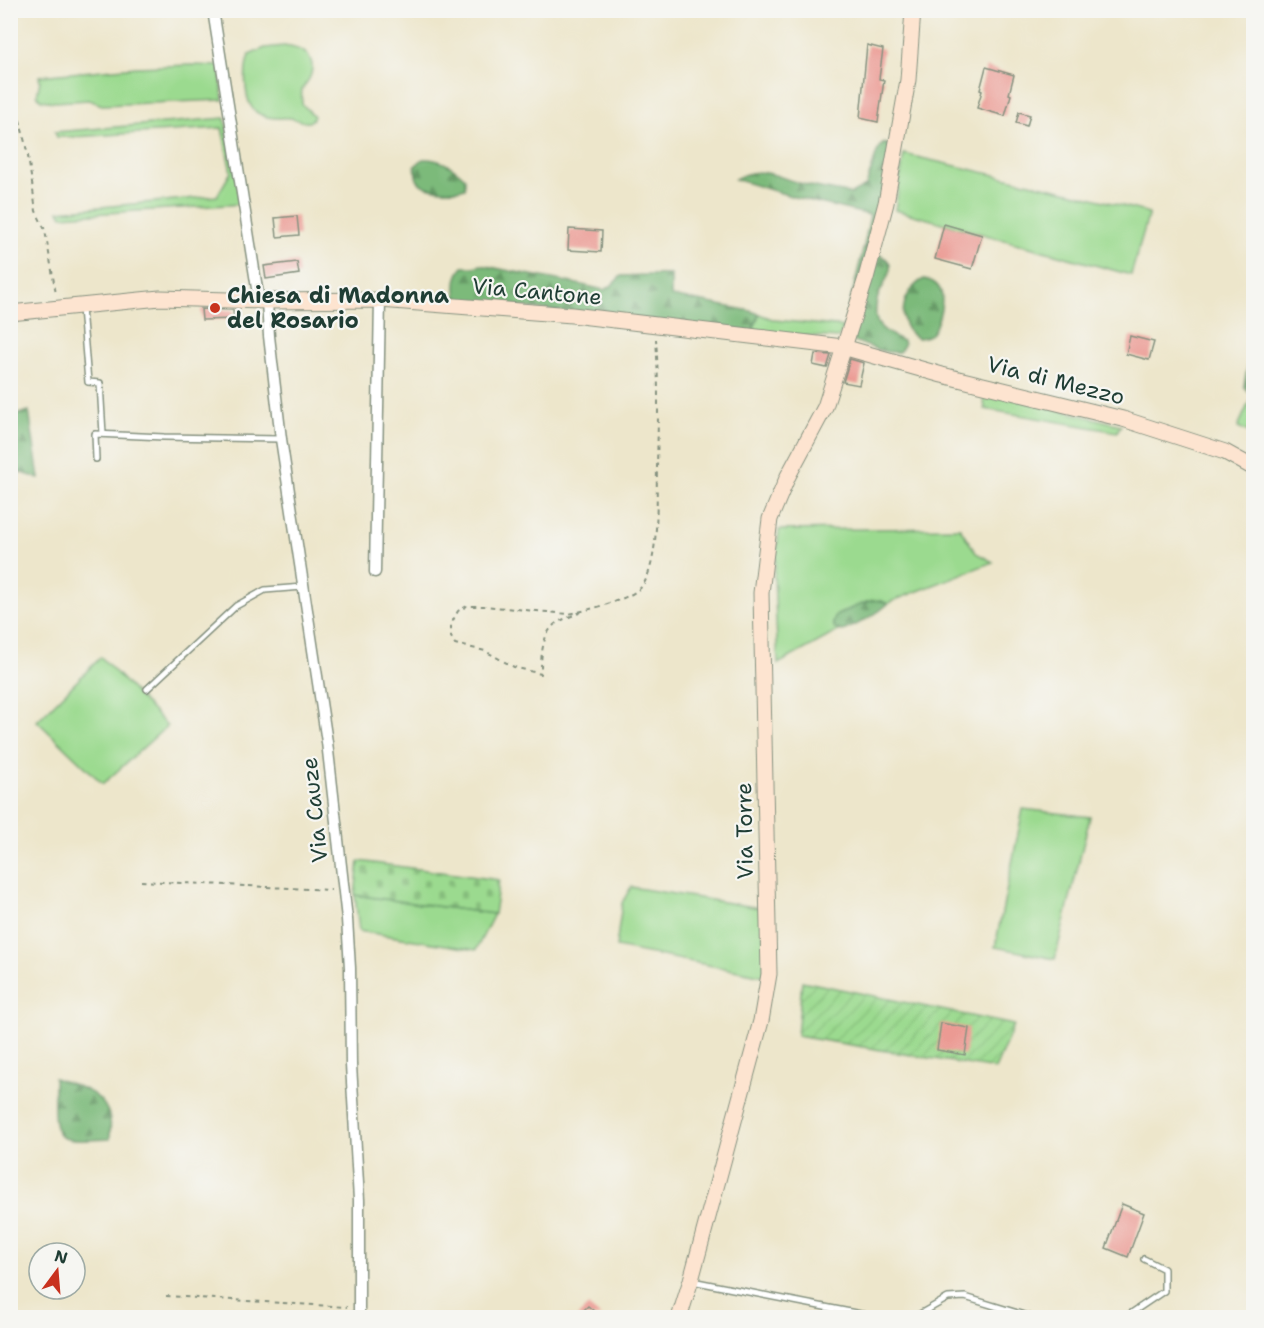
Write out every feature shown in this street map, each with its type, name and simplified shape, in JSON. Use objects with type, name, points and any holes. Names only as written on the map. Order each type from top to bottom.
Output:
[{"type":"main road","name":"Via Torre","points":[[679,1317],[761,1021],[770,974],[761,593],[770,519],[788,476],[825,407],[866,278],[886,203],[908,80],[913,10]]},
{"type":"main road","name":"Via Cantone","points":[[10,313],[160,298],[263,301],[380,300],[572,315],[843,347]]},
{"type":"main road","name":"Via di Mezzo","points":[[843,347],[942,375],[1123,419],[1226,453],[1254,468]]},
{"type":"street","name":"Via Cauze","points":[[213,10],[270,336],[281,439],[327,742],[350,968],[351,1065],[358,1200],[359,1312]]},
{"type":"street","points":[[375,572],[380,300]]},
{"type":"lane","points":[[82,306],[88,381],[99,383],[103,434]]},
{"type":"lane","points":[[96,459],[95,434],[281,439]]},
{"type":"lane","points":[[147,689],[236,606],[266,590],[303,587]]},
{"type":"lane","points":[[1124,1317],[1164,1291],[1164,1269],[1144,1259]]},
{"type":"lane","points":[[691,1280],[881,1317]]},
{"type":"lane","points":[[913,1317],[948,1298],[965,1297],[1034,1317]]},
{"type":"path","points":[[10,36],[19,10]]},
{"type":"path","points":[[10,76],[28,156],[36,211],[45,230],[58,308]]},
{"type":"path","points":[[581,612],[554,625],[544,637],[541,674],[514,667],[485,651],[455,644],[451,637],[452,624],[458,611],[467,606],[568,615],[627,597],[642,587],[651,565],[655,542],[658,414],[656,325]]},
{"type":"path","points":[[141,881],[343,891]]},
{"type":"path","points":[[166,1296],[359,1312]]},
{"type":"green space","points":[[284,46],[302,51],[312,63],[310,77],[302,93],[302,104],[314,116],[310,122],[265,117],[254,110],[249,101],[246,67],[249,55],[265,48]]},
{"type":"green space","points":[[220,66],[223,100],[102,105],[89,100],[54,102],[41,100],[37,95],[39,76],[136,67]]},
{"type":"green space","points":[[225,118],[242,204],[62,216],[59,211],[217,196],[231,172],[222,128],[74,137],[57,137],[55,132]]},
{"type":"green space","points":[[883,143],[892,145],[878,218],[844,327],[870,215],[794,197],[735,179],[752,173],[767,173],[805,185],[851,194],[866,186],[877,152]]},
{"type":"green space","points":[[904,154],[1082,195],[1149,213],[1131,275],[895,210]]},
{"type":"green space","points":[[423,159],[441,161],[451,166],[465,178],[465,188],[440,190],[422,184],[416,178],[415,166]]},
{"type":"green space","points":[[876,254],[888,261],[890,270],[877,299],[876,318],[884,330],[903,341],[904,345],[899,352],[879,350],[847,338]]},
{"type":"green space","points":[[481,265],[604,290],[621,276],[671,275],[671,296],[759,314],[752,332],[457,300],[456,283],[460,271],[463,267]]},
{"type":"green space","points":[[924,279],[936,284],[939,288],[942,304],[931,334],[917,338],[905,325],[904,308],[910,291]]},
{"type":"green space","points":[[759,314],[775,320],[844,327],[838,338],[753,332]]},
{"type":"green space","points":[[1253,324],[1253,396],[1244,386],[1250,356],[1247,327]]},
{"type":"green space","points":[[983,391],[1121,425],[1117,432],[985,409]]},
{"type":"green space","points":[[1253,396],[1253,434],[1238,427]]},
{"type":"green space","points":[[29,411],[39,478],[11,470],[11,416]]},
{"type":"green space","points":[[960,528],[976,553],[993,562],[895,600],[778,664],[774,576],[779,530]]},
{"type":"green space","points":[[874,600],[888,604],[855,626],[843,631],[835,629],[833,623],[835,616]]},
{"type":"green space","points":[[101,657],[167,726],[103,784],[37,721]]},
{"type":"green space","points":[[1023,809],[1090,817],[1055,959],[995,947]]},
{"type":"green space","points":[[359,861],[499,880],[494,914],[355,895]]},
{"type":"green space","points":[[631,887],[766,909],[764,976],[616,947],[622,903]]},
{"type":"green space","points":[[355,895],[494,914],[476,950],[359,931]]},
{"type":"green space","points":[[802,981],[1014,1025],[995,1069],[797,1036]]},
{"type":"green space","points":[[54,1078],[89,1091],[102,1102],[110,1119],[110,1139],[72,1140],[58,1133],[54,1119]]},
{"type":"building","points":[[867,45],[883,49],[879,79],[884,80],[878,122],[860,118]]},
{"type":"building","points":[[986,67],[1014,75],[1005,116],[977,108]]},
{"type":"building","points":[[1019,112],[1030,115],[1027,126],[1016,123]]},
{"type":"building","points":[[297,216],[299,235],[277,237],[275,218]]},
{"type":"building","points":[[944,224],[982,235],[972,269],[935,259]]},
{"type":"building","points":[[569,229],[602,231],[601,252],[568,250]]},
{"type":"building","points":[[297,262],[299,274],[266,279],[264,266]]},
{"type":"building","points":[[201,309],[233,310],[234,319],[202,320]]},
{"type":"building","points":[[1130,336],[1154,342],[1149,360],[1126,354]]},
{"type":"building","points":[[815,354],[831,355],[827,368],[813,365]]},
{"type":"building","points":[[850,359],[864,363],[859,385],[843,382]]},
{"type":"building","points":[[941,1023],[969,1028],[965,1055],[937,1050]]},
{"type":"building","points":[[1122,1204],[1144,1213],[1128,1257],[1106,1248]]},
{"type":"building","points":[[588,1306],[601,1317],[577,1317]]},
{"type":"place","name":"Chiesa di Madonna del Rosario","points":[[215,308]]}]
